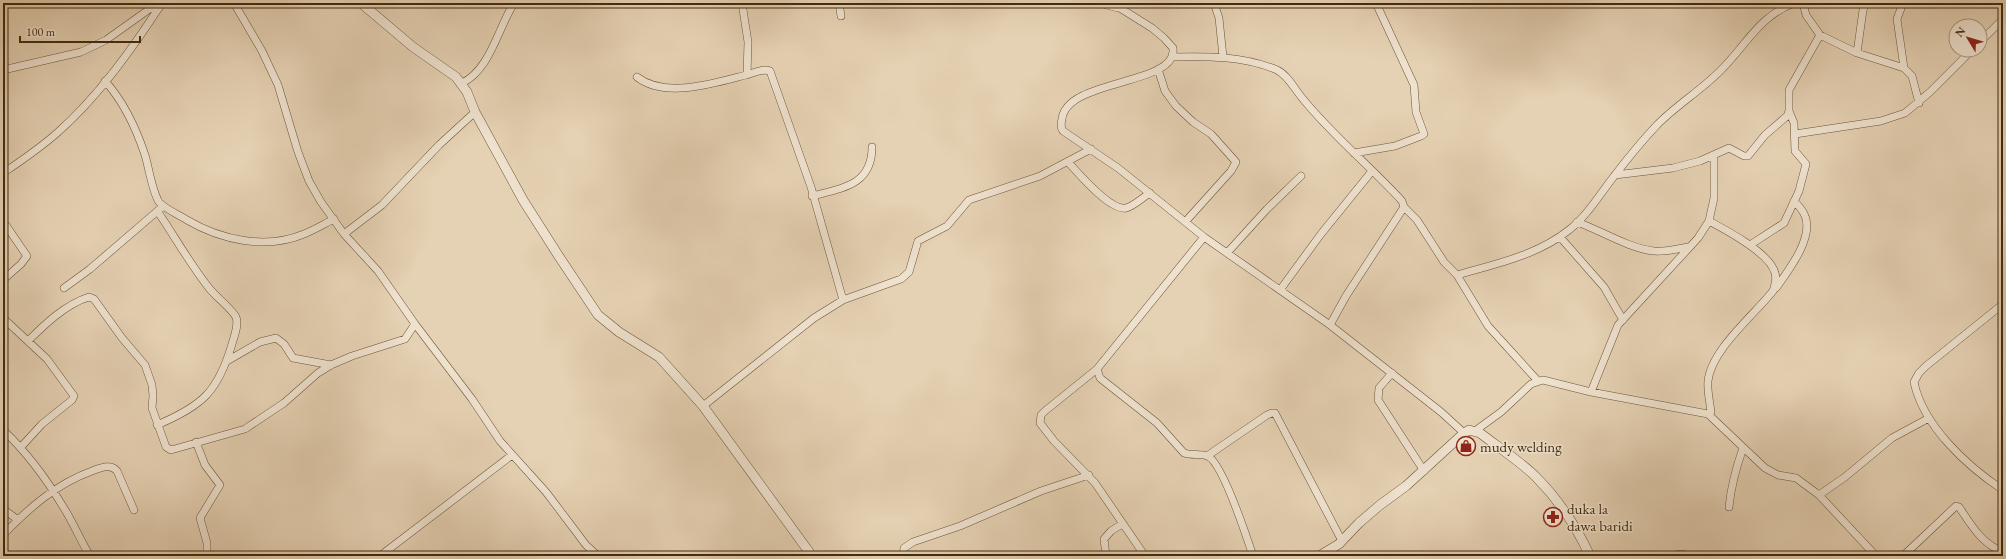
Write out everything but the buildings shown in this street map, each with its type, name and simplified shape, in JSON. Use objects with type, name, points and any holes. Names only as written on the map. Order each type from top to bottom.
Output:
[{"type":"street","points":[[3,70],[81,52],[106,40],[158,3]]},
{"type":"street","points":[[3,174],[57,133],[85,106],[146,27],[162,3]]},
{"type":"street","points":[[234,3],[262,51],[278,85],[298,152],[309,181],[334,219],[344,234],[378,271],[512,456],[546,492],[586,545],[598,556]]},
{"type":"street","points":[[361,3],[388,28],[456,77],[462,83],[475,112],[530,211],[598,315],[619,332],[659,357],[702,406],[812,556]]},
{"type":"street","points":[[462,83],[476,73],[503,27],[514,3]]},
{"type":"street","points":[[742,3],[748,42],[747,75]]},
{"type":"street","points":[[839,3],[841,16]]},
{"type":"street","points":[[1100,3],[1120,8]]},
{"type":"street","points":[[1112,3],[1138,19],[1164,38],[1173,48],[1172,57],[1168,63],[1158,70],[1090,93],[1073,102],[1062,116],[1061,128],[1150,193],[1204,237],[1330,326],[1392,373],[1464,433]]},
{"type":"street","points":[[1214,3],[1219,18],[1223,58]]},
{"type":"street","points":[[1354,153],[1395,146],[1424,134],[1416,112],[1414,85],[1376,3]]},
{"type":"street","points":[[1457,275],[1527,254],[1560,237],[1577,222],[1657,125],[1704,87],[1723,68],[1756,28],[1781,10],[1795,3]]},
{"type":"street","points":[[1803,3],[1806,15],[1820,35],[1857,53],[1904,68],[1912,76],[1919,103]]},
{"type":"street","points":[[1857,53],[1866,3]]},
{"type":"street","points":[[1903,3],[1898,19],[1904,68]]},
{"type":"street","points":[[1988,34],[2003,19]]},
{"type":"street","points":[[1750,245],[1780,227],[1787,218],[1806,168],[1806,164],[1795,151],[1794,123],[1789,111],[1789,90],[1820,35]]},
{"type":"street","points":[[1172,57],[1203,56],[1252,62],[1282,74],[1313,111],[1402,201],[1404,207],[1417,220],[1444,262],[1457,275],[1488,326],[1538,381]]},
{"type":"street","points":[[1795,134],[1881,121],[1905,112],[1919,103],[1964,58]]},
{"type":"street","points":[[637,77],[647,84],[689,88],[705,86],[768,70],[771,72],[811,187],[812,196],[843,300]]},
{"type":"street","points":[[1158,70],[1165,91],[1176,106],[1193,122],[1211,134],[1236,162],[1231,171],[1186,221]]},
{"type":"street","points":[[105,81],[117,95],[130,119],[145,155],[160,202],[191,222],[224,236],[240,240],[268,241],[285,240],[303,234],[334,219]]},
{"type":"street","points":[[1615,175],[1673,168],[1714,156],[1729,148],[1744,156],[1748,156],[1765,135],[1787,116],[1789,111]]},
{"type":"street","points":[[344,234],[382,205],[439,145],[475,112]]},
{"type":"street","points":[[812,196],[848,186],[862,177],[870,163],[872,147]]},
{"type":"street","points":[[702,406],[814,318],[843,300],[907,276],[912,266],[918,241],[947,226],[969,200],[1040,176],[1091,149]]},
{"type":"street","points":[[1591,392],[1615,331],[1688,247],[1698,238],[1709,221],[1714,198],[1714,156]]},
{"type":"street","points":[[1068,162],[1094,189],[1114,205],[1121,208],[1126,208],[1150,193]]},
{"type":"street","points":[[1280,290],[1372,171]]},
{"type":"street","points":[[1227,253],[1267,209],[1301,176]]},
{"type":"street","points":[[1711,412],[1708,382],[1714,365],[1728,342],[1773,292],[1793,264],[1806,232],[1806,218],[1794,201]]},
{"type":"street","points":[[64,288],[90,269],[158,212],[164,205]]},
{"type":"street","points":[[1330,326],[1346,296],[1404,207]]},
{"type":"street","points":[[157,425],[180,415],[201,402],[216,384],[227,361],[236,329],[236,317],[216,297],[198,274],[158,212]]},
{"type":"street","points":[[3,220],[27,256],[21,264],[3,280]]},
{"type":"street","points":[[1709,221],[1750,245],[1774,270],[1776,283],[1773,292]]},
{"type":"street","points":[[1577,222],[1628,243],[1653,251],[1665,251],[1688,247]]},
{"type":"street","points":[[1144,556],[1088,475],[1042,427],[1040,420],[1045,411],[1096,369],[1204,237]]},
{"type":"street","points":[[1560,237],[1604,287],[1623,320]]},
{"type":"street","points":[[28,341],[53,318],[80,300],[91,297],[98,304],[122,338],[145,365],[152,385],[154,396],[152,408],[157,425],[168,448],[171,450],[239,431],[252,425],[284,404],[318,373],[331,365],[352,356],[401,342],[407,338],[415,324]]},
{"type":"street","points":[[2002,308],[1919,373],[1914,382],[1928,418],[1958,454],[2003,490]]},
{"type":"street","points":[[3,318],[47,359],[74,396],[72,400],[42,424],[20,447]]},
{"type":"street","points":[[227,361],[260,342],[276,338],[284,344],[293,358],[331,365]]},
{"type":"street","points":[[1096,369],[1100,378],[1157,423],[1184,453],[1207,456],[1216,463],[1253,556]]},
{"type":"street","points":[[1392,373],[1379,388],[1378,400],[1424,471]]},
{"type":"street","points":[[1475,431],[1501,412],[1532,384],[1538,381],[1552,381],[1591,392],[1708,414],[1743,448],[1772,472],[1796,478],[1819,495],[1876,556]]},
{"type":"street","points":[[1207,456],[1267,415],[1272,412],[1275,413],[1342,541]]},
{"type":"street","points":[[1819,495],[1845,477],[1892,438],[1928,418]]},
{"type":"street","points":[[3,430],[20,447],[52,490],[90,556]]},
{"type":"street","points":[[1319,556],[1342,541],[1380,505],[1402,490],[1468,430],[1475,431],[1536,477],[1566,515],[1582,539],[1590,556]]},
{"type":"street","points":[[196,442],[205,465],[220,486],[200,518],[206,543],[207,556]]},
{"type":"street","points":[[1729,507],[1730,492],[1743,448]]},
{"type":"street","points":[[380,556],[512,456]]},
{"type":"street","points":[[3,535],[52,490],[83,474],[107,467],[114,468],[117,471],[134,510]]},
{"type":"street","points":[[903,556],[904,548],[914,542],[960,526],[1041,491],[1088,475]]},
{"type":"street","points":[[1903,556],[1956,506],[1959,507],[1985,542],[2003,552]]},
{"type":"street","points":[[3,510],[18,520]]},
{"type":"street","points":[[1106,556],[1104,539],[1111,531],[1122,524]]},
{"type":"street","points":[[1668,556],[1683,554],[1688,556]]},
{"type":"place","name":"mudy welding","points":[[1466,446]]},
{"type":"place","name":"duka la dawa baridi","points":[[1553,517]]}]
